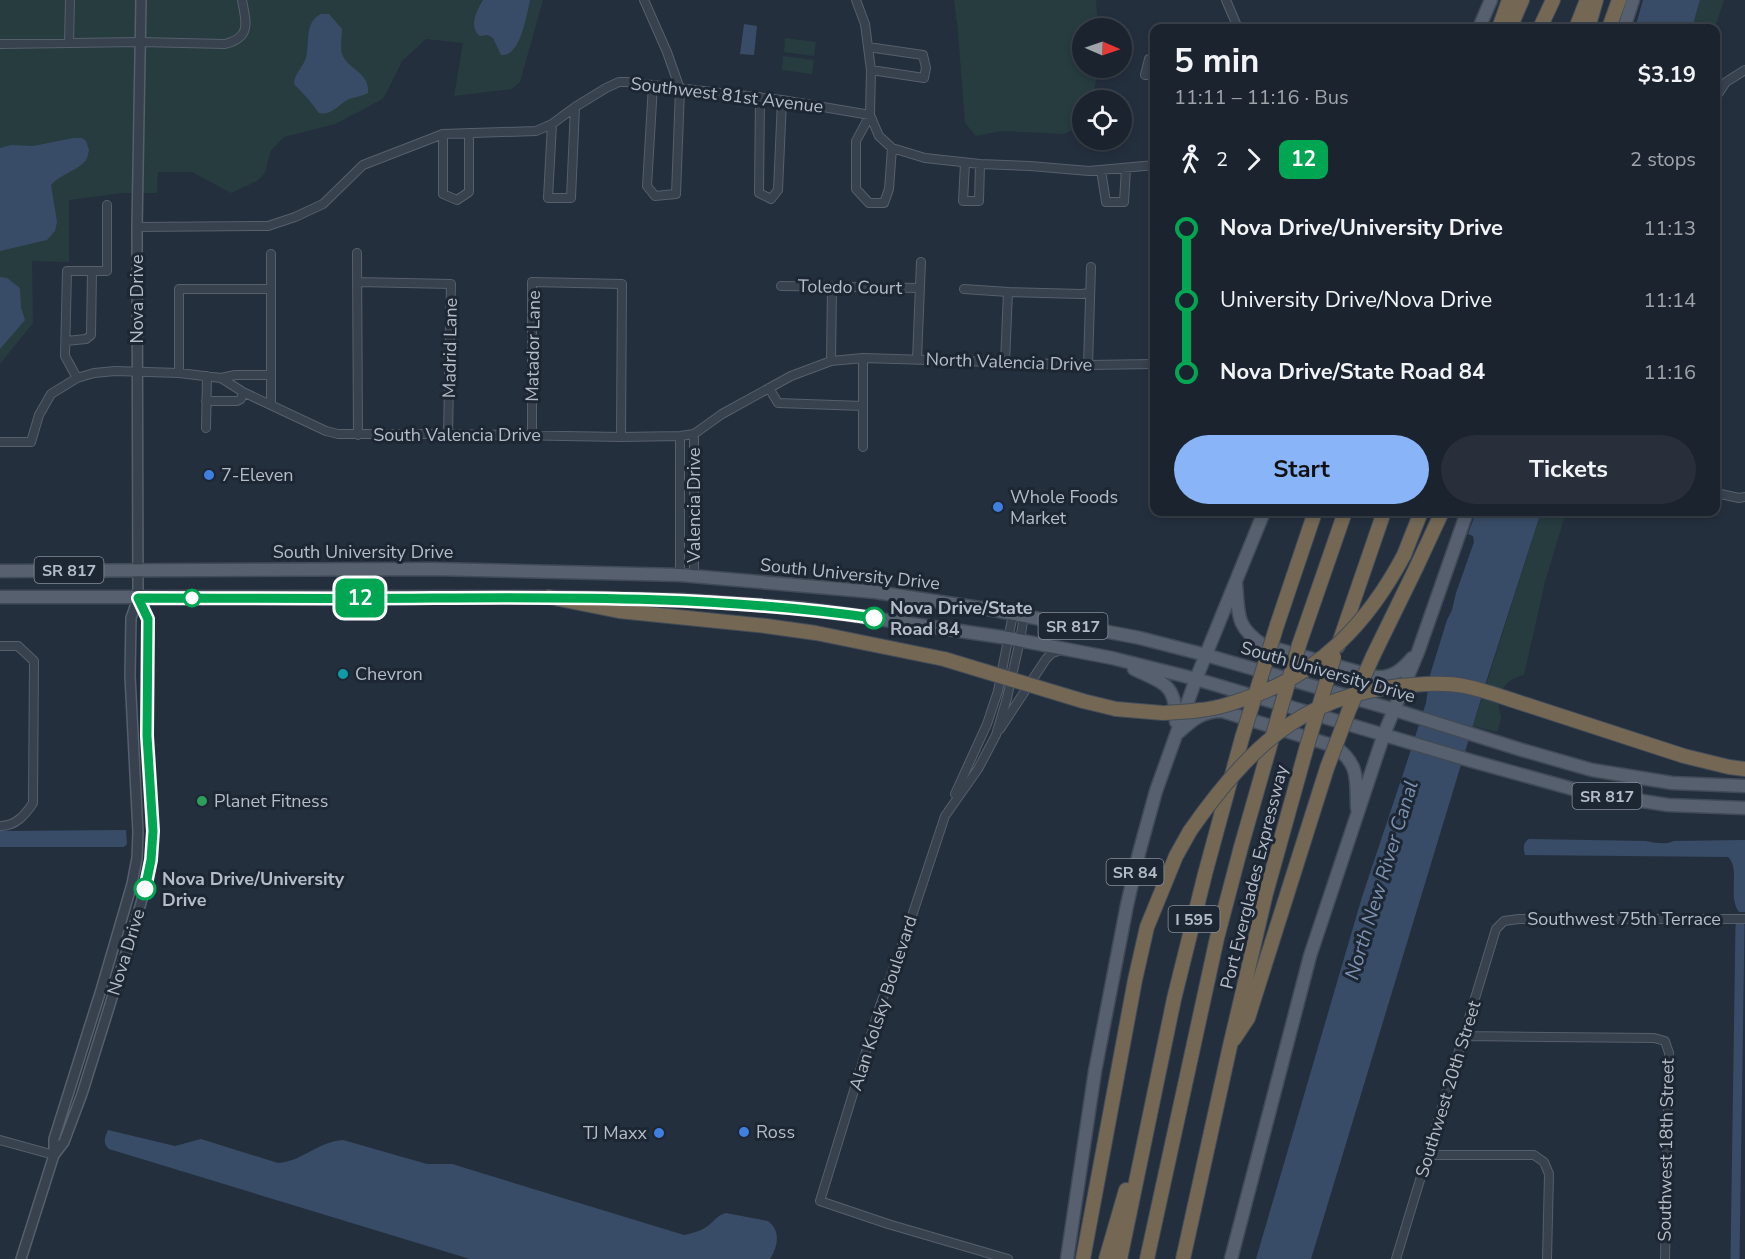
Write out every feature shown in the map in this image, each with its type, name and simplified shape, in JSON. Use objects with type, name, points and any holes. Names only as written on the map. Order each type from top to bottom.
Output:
[{"type":"highway","points":[[1500,24],[1509,0]]},
{"type":"highway","points":[[1512,24],[1522,0]]},
{"type":"highway","points":[[1542,24],[1552,0]]},
{"type":"highway","points":[[1578,24],[1587,0]]},
{"type":"highway","points":[[1589,24],[1596,0]]},
{"type":"highway","points":[[1610,24],[1619,0]]},
{"type":"highway","name":"I 595","points":[[1120,1259],[1177,988],[1205,874],[1242,738],[1314,516]]},
{"type":"highway","points":[[1147,1259],[1217,938],[1241,847],[1299,645],[1344,516]]},
{"type":"highway","name":"Port Everglades Expressway","points":[[1183,1259],[1266,893],[1334,657],[1383,516]]},
{"type":"highway","points":[[549,597],[619,611],[816,633],[944,659],[1116,709],[1163,713],[1202,710],[1230,704],[1258,694],[1313,665],[1342,642],[1368,613],[1390,582],[1419,516]]},
{"type":"highway","points":[[1230,1046],[1248,1018],[1327,768],[1349,710],[1440,516]]},
{"type":"highway","points":[[1083,1259],[1147,927],[1176,856],[1190,831],[1240,766],[1294,720],[1355,693],[1421,684],[1463,686],[1684,756],[1745,769]]},
{"type":"highway","points":[[1106,1259],[1153,1101]]},
{"type":"main road","points":[[1481,24],[1491,0]]},
{"type":"main road","points":[[1625,24],[1633,0]]},
{"type":"main road","name":"SR 84","points":[[1067,1259],[1095,1071],[1127,904],[1156,791],[1196,679],[1261,516]]},
{"type":"main road","points":[[1231,1259],[1310,956],[1384,735],[1418,651],[1466,516]]},
{"type":"main road","name":"South University Drive","points":[[0,571],[426,569],[680,575],[885,593],[1132,637],[1395,710],[1592,770],[1672,783],[1745,786]]},
{"type":"main road","points":[[1236,580],[1240,616],[1244,629],[1263,645],[1356,672],[1384,677],[1403,668],[1418,651]]},
{"type":"main road","name":"SR 817","points":[[0,597],[549,597],[683,600],[799,609],[1014,639],[1112,658],[1196,679],[1584,792],[1668,805],[1745,808]]},
{"type":"main road","points":[[1112,658],[1167,687],[1175,701],[1176,735]]},
{"type":"main road","points":[[1176,735],[1202,714],[1222,711],[1334,746],[1349,758],[1353,767],[1357,815]]},
{"type":"street","points":[[69,43],[70,0]]},
{"type":"street","name":"Nova Drive","points":[[21,1259],[54,1155],[54,1139],[105,977],[132,884],[137,858],[138,832],[130,676],[131,618],[138,598],[137,227],[141,0]]},
{"type":"street","points":[[0,44],[140,42],[225,44],[235,42],[244,33],[246,21],[242,0]]},
{"type":"street","points":[[644,0],[667,52],[680,89],[676,194],[655,196],[647,186],[652,85]]},
{"type":"street","points":[[856,0],[865,24],[871,70],[870,115],[879,136],[892,148],[925,158],[965,163],[1089,171],[1150,166]]},
{"type":"street","points":[[1226,0],[1236,24]]},
{"type":"street","points":[[868,47],[924,55],[926,68],[924,78],[871,70]]},
{"type":"street","points":[[1150,59],[1145,75],[1150,75]]},
{"type":"street","points":[[1720,91],[1726,82],[1745,70]]},
{"type":"street","name":"Southwest 81st Avenue","points":[[137,227],[268,226],[296,217],[322,204],[363,165],[443,134],[536,131],[552,124],[575,107],[620,82],[760,97],[870,115]]},
{"type":"street","points":[[760,97],[759,193],[771,199],[778,190],[782,100]]},
{"type":"street","points":[[552,124],[548,198],[571,198],[575,107]]},
{"type":"street","points":[[870,115],[856,141],[856,189],[869,203],[884,203],[889,189],[892,148]]},
{"type":"street","points":[[443,134],[443,194],[457,200],[469,192],[469,133]]},
{"type":"street","points":[[965,163],[963,201],[979,201],[980,164]]},
{"type":"street","points":[[1101,170],[1106,202],[1124,202],[1126,168]]},
{"type":"street","points":[[0,442],[32,442],[39,415],[51,394],[77,378],[65,356],[68,271],[107,271],[107,205]]},
{"type":"street","points":[[357,253],[358,435]]},
{"type":"street","points":[[271,254],[272,405]]},
{"type":"street","name":"Toledo Court","points":[[917,359],[921,262]]},
{"type":"street","points":[[1088,364],[1091,267]]},
{"type":"street","points":[[66,341],[86,339],[91,335],[92,271]]},
{"type":"street","name":"Madrid Lane","points":[[358,282],[450,284],[448,434]]},
{"type":"street","name":"Matador Lane","points":[[532,436],[532,282],[622,284],[621,436]]},
{"type":"street","name":"Toledo Court","points":[[780,286],[920,288]]},
{"type":"street","points":[[831,361],[832,287]]},
{"type":"street","points":[[179,373],[179,289],[271,289]]},
{"type":"street","points":[[964,289],[1090,293]]},
{"type":"street","points":[[1005,362],[1008,292]]},
{"type":"street","points":[[862,447],[863,358]]},
{"type":"street","name":"North Valencia Drive","points":[[681,436],[694,434],[722,414],[790,376],[831,361],[863,358],[1150,364]]},
{"type":"street","name":"South Valencia Drive","points":[[77,378],[94,373],[138,372],[179,373],[221,378],[243,392],[326,431],[338,434],[681,436]]},
{"type":"street","points":[[221,378],[235,375],[271,375]]},
{"type":"street","points":[[206,428],[207,376]]},
{"type":"street","points":[[769,388],[778,403],[863,406]]},
{"type":"street","points":[[206,400],[237,401],[241,399],[243,392]]},
{"type":"street","name":"Valencia Drive","points":[[694,434],[694,576]]},
{"type":"street","name":"Valencia Drive","points":[[680,575],[681,436]]},
{"type":"street","points":[[1720,494],[1742,497]]},
{"type":"street","name":"Nova Drive","points":[[54,1155],[64,1142],[82,1094],[132,934],[151,860],[153,831],[147,736],[148,619],[138,598]]},
{"type":"street","name":"Alan Kolsky Boulevard","points":[[950,807],[978,769],[996,735],[1007,698],[1018,615]]},
{"type":"street","name":"Alan Kolsky Boulevard","points":[[1008,1259],[877,1221],[820,1201],[880,1006],[945,816],[987,724],[998,692],[1014,639],[1018,615]]},
{"type":"street","points":[[0,646],[18,646],[34,661],[33,803],[23,818],[0,826]]},
{"type":"street","points":[[996,735],[1046,659],[1052,653],[1066,649]]},
{"type":"street","points":[[132,884],[129,916],[132,934]]},
{"type":"street","name":"Southwest 75th Terrace","points":[[1504,921],[1519,919],[1745,919]]},
{"type":"street","name":"Southwest 20th Street","points":[[1396,1259],[1497,929],[1504,921]]},
{"type":"street","points":[[105,977],[117,981]]},
{"type":"street","name":"Southwest 18th Street","points":[[1464,1036],[1654,1038],[1665,1041],[1669,1053],[1665,1259]]},
{"type":"street","points":[[0,1140],[54,1155]]},
{"type":"street","points":[[1428,1155],[1534,1155],[1544,1162],[1549,1174],[1547,1259]]},
{"type":"green space","points":[[0,0],[543,0],[520,82],[512,89],[454,96],[463,43],[426,39],[402,61],[383,99],[335,124],[284,137],[271,150],[265,173],[257,181],[231,193],[192,172],[158,172],[157,193],[123,193],[69,200],[69,262],[32,261],[33,323],[0,364]]},
{"type":"green space","points":[[954,0],[1096,0],[1097,18],[1072,18],[1072,78],[1096,78],[1094,90],[1072,90],[1072,130],[1064,134],[1001,131],[976,136],[965,123]]},
{"type":"green space","points":[[1700,0],[1724,0],[1716,24],[1693,24]]},
{"type":"green space","points":[[785,38],[816,42],[814,56],[784,52]]},
{"type":"green space","points":[[783,56],[814,60],[812,74],[782,70]]},
{"type":"green space","points":[[1540,516],[1565,516],[1545,582],[1524,675],[1512,679],[1502,691],[1499,708],[1501,719],[1497,732],[1473,726]]},
{"type":"water","points":[[483,0],[530,0],[522,34],[518,43],[508,54],[501,55],[493,38],[488,35],[480,36],[476,32],[475,18]]},
{"type":"water","points":[[1643,0],[1700,0],[1693,24],[1636,24]]},
{"type":"water","points":[[321,14],[329,14],[342,29],[342,54],[345,60],[366,80],[368,86],[368,93],[345,101],[328,113],[319,113],[294,84],[295,77],[306,58],[310,27]]},
{"type":"water","points":[[744,24],[757,26],[754,55],[740,54]]},
{"type":"water","points":[[82,138],[86,141],[89,150],[83,164],[51,185],[57,222],[55,231],[47,240],[0,251],[0,148],[11,145],[33,146]]},
{"type":"water","points":[[0,277],[7,278],[20,288],[21,308],[25,320],[0,349]]},
{"type":"water","name":"North New River Canal","points":[[1475,516],[1540,516],[1487,679],[1311,1259],[1256,1259],[1362,897],[1426,703],[1430,675],[1474,542],[1473,536],[1468,534]]},
{"type":"water","points":[[126,830],[127,844],[124,847],[0,847],[0,831]]},
{"type":"water","points":[[1529,839],[1656,843],[1745,840],[1745,912],[1739,912],[1736,906],[1734,868],[1728,857],[1525,855],[1524,846]]},
{"type":"water","points":[[108,1130],[175,1146],[201,1139],[278,1163],[294,1159],[334,1141],[343,1140],[427,1164],[452,1164],[684,1235],[703,1229],[726,1213],[768,1221],[775,1229],[777,1239],[770,1259],[470,1259],[109,1149],[105,1142]]},
{"type":"waterway","points":[[1735,1259],[1740,926]]},
{"type":"bus line","name":"12","points":[[145,889],[151,860],[153,831],[147,736],[148,619],[138,598],[549,597],[683,600],[799,609],[874,618]]},
{"type":"place","name":"7-Eleven","points":[[209,475]]},
{"type":"place","name":"Whole Foods Market","points":[[998,507]]},
{"type":"place","name":"Nova Drive/State Road 84","points":[[874,618]]},
{"type":"place","name":"Chevron","points":[[343,674]]},
{"type":"place","name":"Planet Fitness","points":[[202,801]]},
{"type":"place","name":"Nova Drive/University Drive","points":[[145,889]]},
{"type":"place","name":"Ross","points":[[744,1132]]},
{"type":"place","name":"TJ Maxx","points":[[659,1133]]}]
